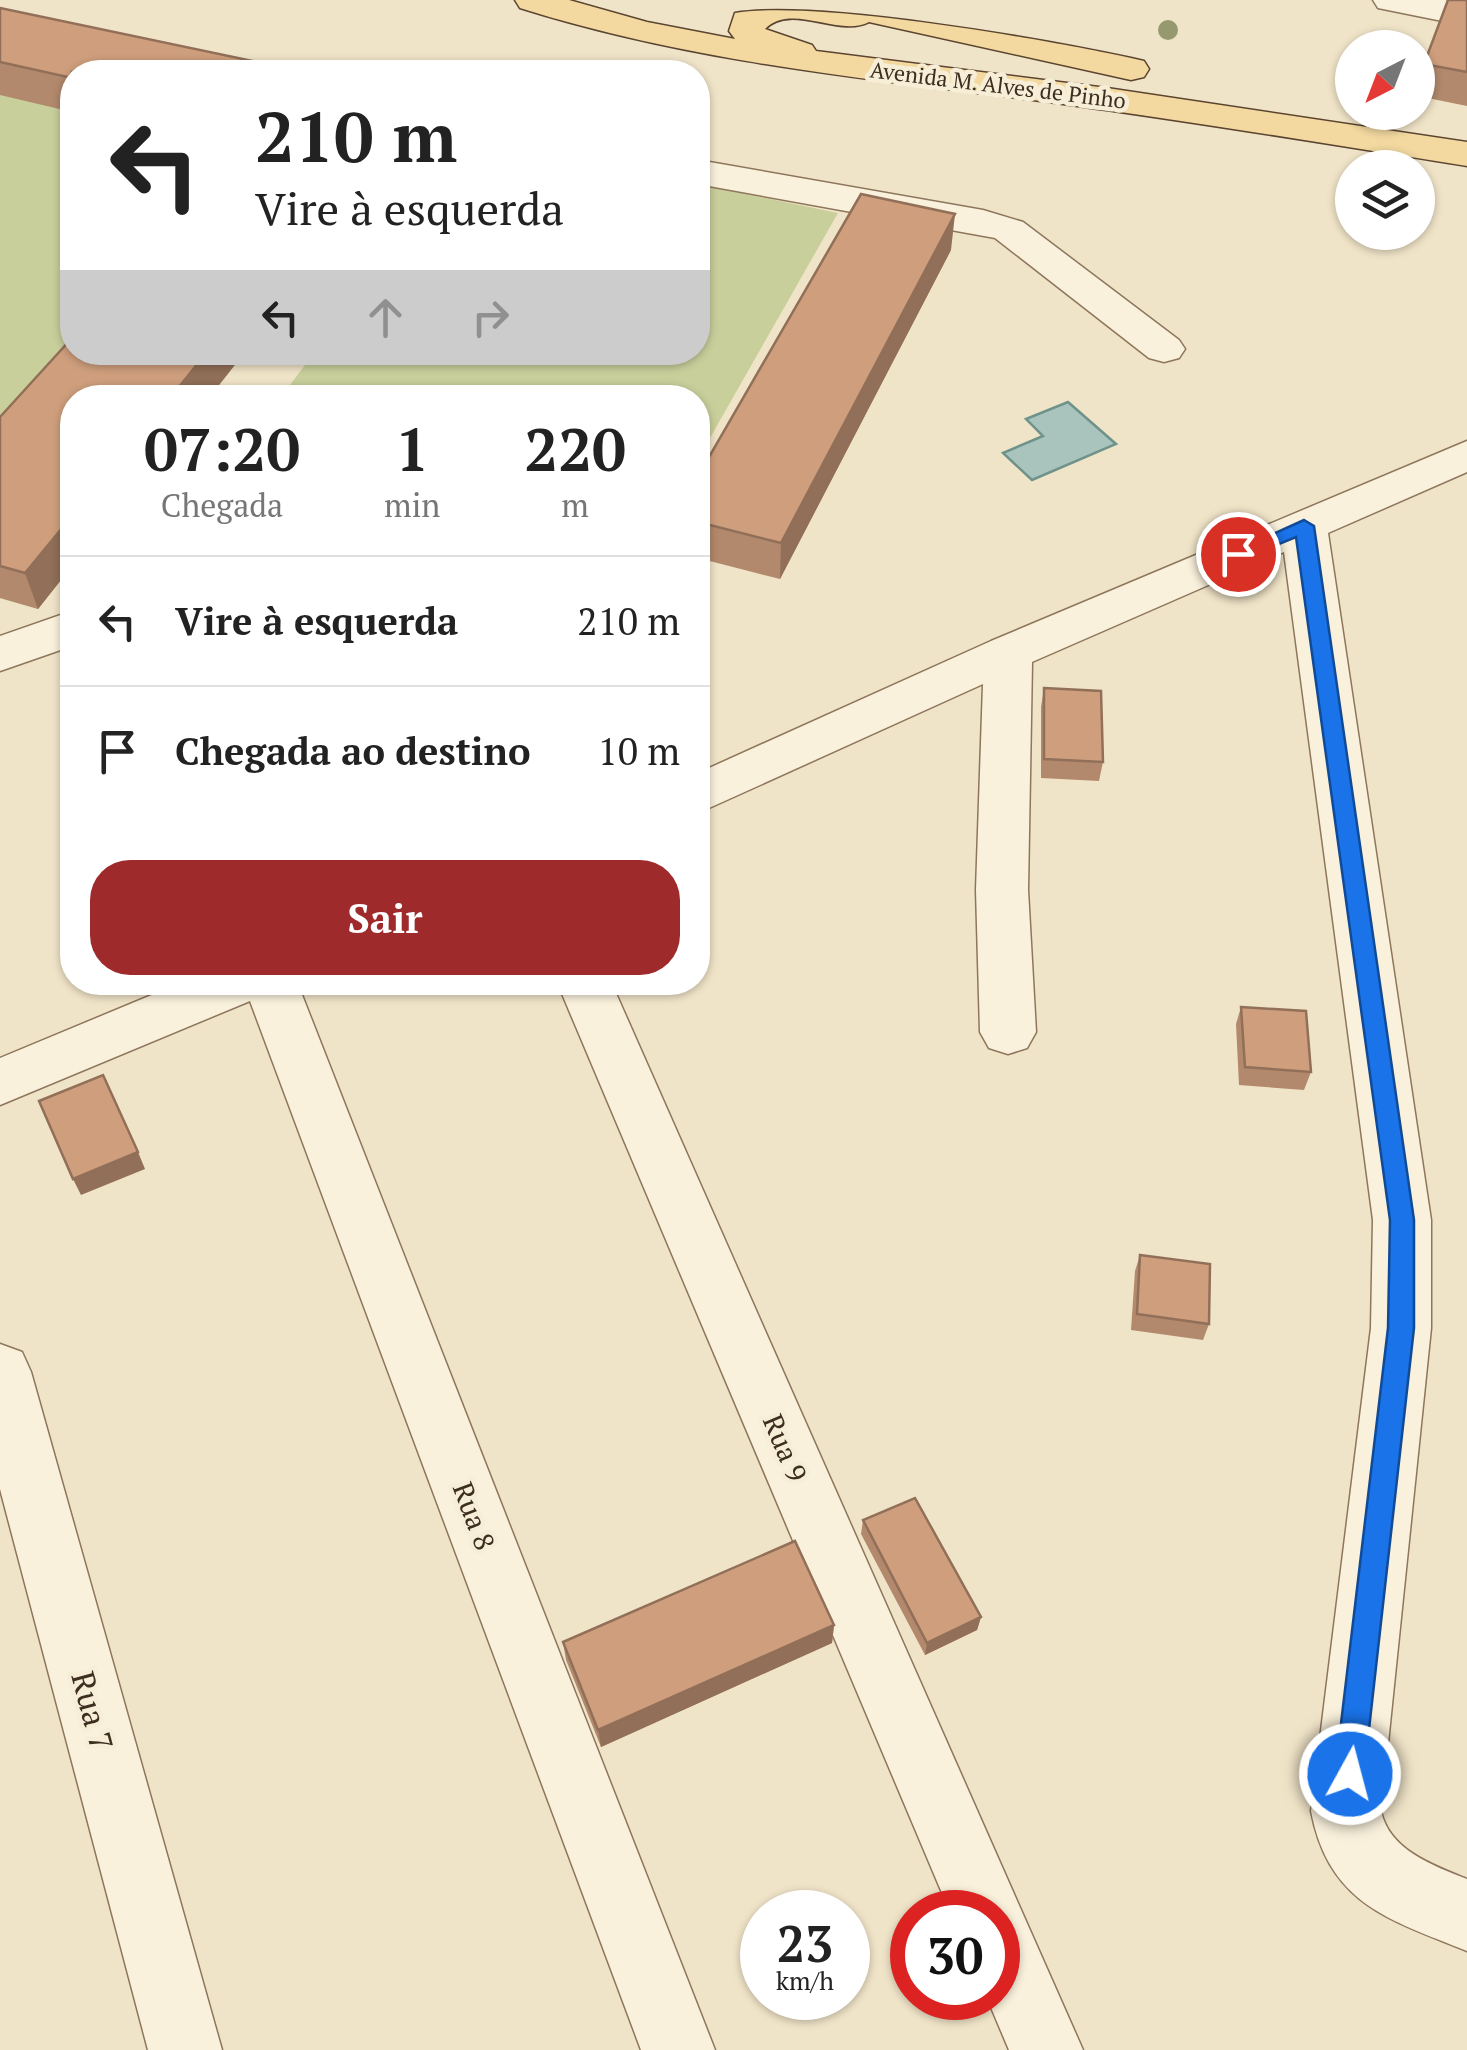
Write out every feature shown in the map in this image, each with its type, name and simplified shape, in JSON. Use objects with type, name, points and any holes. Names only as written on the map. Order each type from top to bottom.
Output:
[{"type":"main road","name":"Avenida M. Alves de Pinho","points":[[533,0],[665,39],[755,56],[985,82],[1467,154]]},
{"type":"main road","points":[[551,0],[584,4],[603,0]]},
{"type":"main road","name":"Avenida M. Alves de Pinho","points":[[817,0],[1467,138]]},
{"type":"main road","points":[[985,82],[776,48],[757,41],[747,31],[748,21],[774,9],[812,10],[1016,44]]},
{"type":"street","points":[[1390,0],[1467,15]]},
{"type":"street","points":[[710,174],[983,222],[1009,230],[1164,349]]},
{"type":"street","points":[[710,789],[1008,653],[1467,455]]},
{"type":"street","points":[[1304,526],[1402,1220],[1401,1328],[1346,1811],[1348,1837],[1375,1873],[1467,1916]]},
{"type":"street","points":[[0,620],[60,625]]},
{"type":"street","points":[[0,654],[60,628]]},
{"type":"street","points":[[1008,653],[1001,881],[1008,1032]]},
{"type":"street","points":[[0,1082],[209,995]]},
{"type":"street","name":"Rua 8","points":[[275,995],[678,2050]]},
{"type":"street","name":"Rua 9","points":[[590,995],[976,1890]]},
{"type":"street","name":"Rua 7","points":[[0,1372],[185,2050]]},
{"type":"street","points":[[1020,1989],[1046,2050]]},
{"type":"green space","points":[[0,42],[60,67],[60,365],[235,365],[219,385],[60,385],[60,581],[38,609],[0,598]]},
{"type":"green space","points":[[710,186],[838,213],[710,438],[710,385],[290,385],[305,365],[710,365]]},
{"type":"water","points":[[1068,402],[1116,444],[1032,480],[1003,453],[1043,436],[1026,419]]},
{"type":"building","points":[[1448,0],[1467,0],[1467,72],[1435,66],[1435,35]]},
{"type":"building","points":[[0,8],[248,60],[60,60],[60,75],[0,62]]},
{"type":"building","points":[[861,194],[955,214],[781,543],[710,525],[710,455]]},
{"type":"building","points":[[60,351],[60,365],[197,365],[180,385],[60,385],[60,531],[25,573],[0,566],[0,417]]},
{"type":"building","points":[[1044,688],[1101,691],[1103,762],[1044,759]]},
{"type":"building","points":[[1241,1007],[1306,1011],[1311,1072],[1245,1067]]},
{"type":"building","points":[[103,1075],[138,1152],[73,1179],[39,1101]]},
{"type":"building","points":[[1140,1255],[1210,1264],[1209,1324],[1137,1314]]},
{"type":"building","points":[[915,1498],[981,1617],[927,1643],[863,1520]]},
{"type":"building","points":[[795,1541],[834,1625],[598,1730],[563,1642]]},
{"type":"route","points":[[1238,554],[1304,526],[1402,1220],[1401,1328],[1350,1774]]}]
